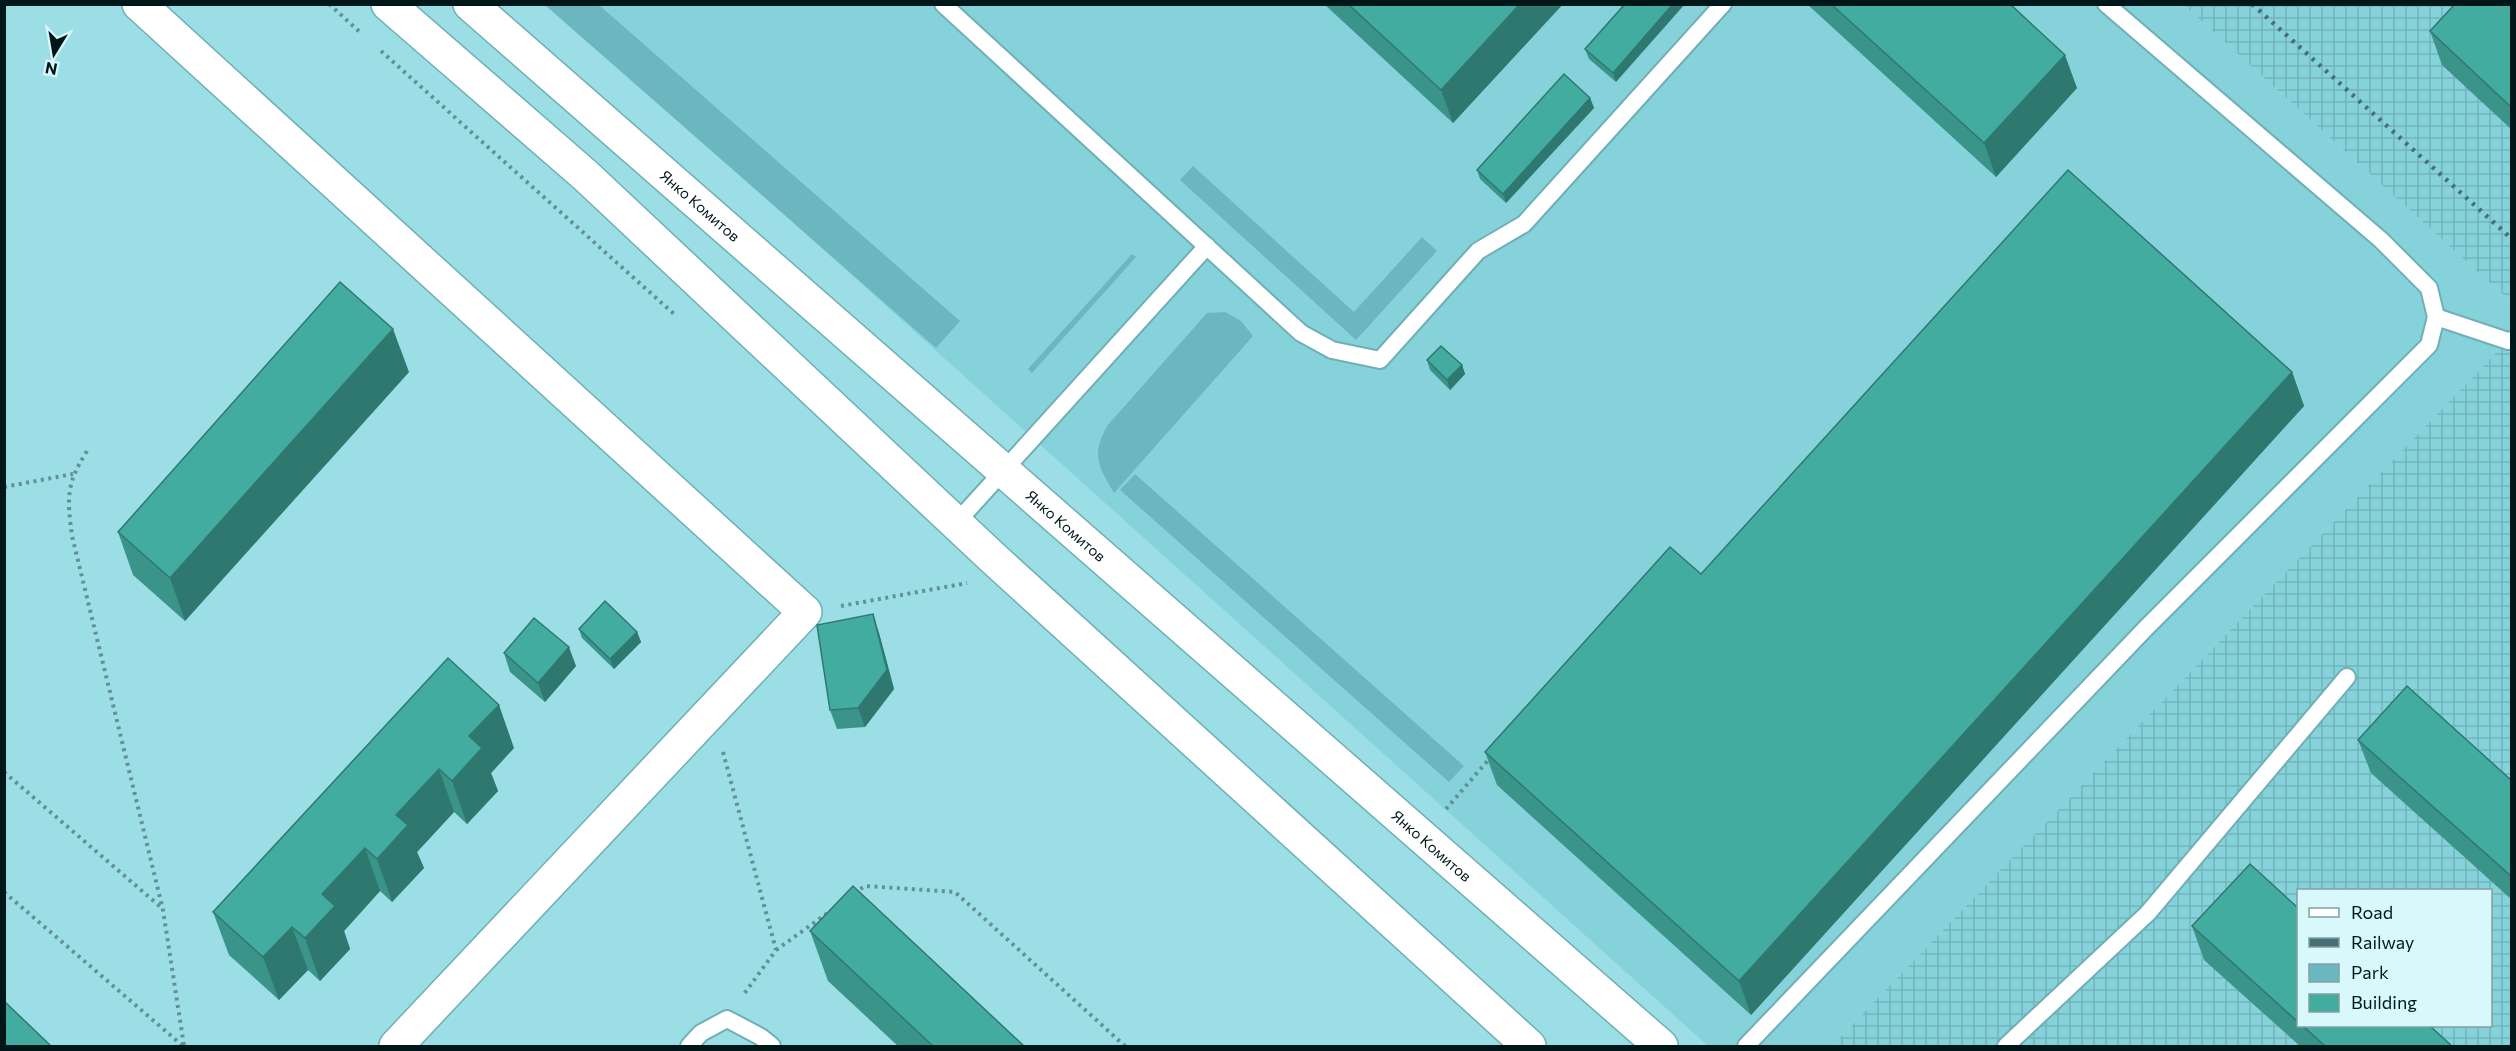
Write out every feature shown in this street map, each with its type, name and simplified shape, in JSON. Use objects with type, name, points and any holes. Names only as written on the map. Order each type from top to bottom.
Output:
[{"type":"main road","points":[[139,4],[805,612],[396,1047]]},
{"type":"main road","points":[[388,4],[585,175],[956,523],[1529,1047]]},
{"type":"main road","name":"Янко Комитов","points":[[470,4],[1002,473],[1660,1047]]},
{"type":"lane","points":[[943,4],[1301,333],[1332,350],[1380,360],[1478,251],[1524,224],[1723,4]]},
{"type":"lane","points":[[1746,1047],[2146,628],[2429,345],[2436,317],[2429,288],[2381,240],[2106,4]]},
{"type":"lane","points":[[956,523],[1207,246]]},
{"type":"lane","points":[[2436,317],[2508,341],[2511,340]]},
{"type":"lane","points":[[2006,1047],[2148,913],[2347,677]]},
{"type":"lane","points":[[689,1047],[701,1034],[726,1019],[761,1037],[772,1047]]},
{"type":"path","points":[[87,451],[72,474],[68,504],[72,536],[163,910],[184,1047]]},
{"type":"path","points":[[4,486],[72,474]]},
{"type":"path","points":[[805,612],[966,584]]},
{"type":"path","points":[[712,710],[776,950]]},
{"type":"path","points":[[1439,817],[1492,755]]},
{"type":"path","points":[[4,772],[163,910]]},
{"type":"path","points":[[847,899],[865,886],[955,892],[1125,1047]]},
{"type":"path","points":[[4,892],[184,1047]]},
{"type":"path","points":[[726,1019],[776,950],[838,905]]},
{"type":"shaded area","points":[[552,5],[2184,5],[2511,302],[2511,337],[1832,1046],[1708,1046]]},
{"type":"shaded area","points":[[2184,5],[2511,5],[2511,302]]},
{"type":"shaded area","points":[[2511,337],[2511,1046],[1832,1046]]},
{"type":"green space","points":[[545,5],[599,5],[960,321],[936,348]]},
{"type":"green space","points":[[1193,166],[1354,312],[1422,237],[1437,251],[1356,340],[1180,180]]},
{"type":"green space","points":[[1132,254],[1136,257],[1032,373],[1028,369]]},
{"type":"green space","points":[[1225,312],[1241,321],[1253,336],[1114,493],[1098,460],[1099,445],[1107,426],[1207,313]]},
{"type":"green space","points":[[1135,474],[1464,766],[1449,782],[1120,490]]},
{"type":"building","points":[[1348,4],[1520,4],[1441,90]]},
{"type":"building","points":[[1625,4],[1673,4],[1613,73],[1585,49]]},
{"type":"building","points":[[1831,4],[2010,4],[2065,55],[1984,143]]},
{"type":"building","points":[[2455,4],[2511,4],[2511,107],[2430,31]]},
{"type":"building","points":[[1564,74],[1590,98],[1503,194],[1477,170]]},
{"type":"building","points":[[2068,170],[2292,372],[1739,981],[1485,752],[1670,547],[1701,574]]},
{"type":"building","points":[[340,282],[393,329],[170,578],[118,532]]},
{"type":"building","points":[[1441,346],[1462,365],[1447,380],[1427,360]]},
{"type":"building","points":[[605,601],[637,632],[610,659],[579,629]]},
{"type":"building","points":[[873,614],[887,670],[858,708],[830,710],[817,625]]},
{"type":"building","points":[[534,618],[569,647],[538,683],[504,653]]},
{"type":"building","points":[[448,658],[499,705],[469,736],[482,748],[452,781],[439,769],[396,815],[408,825],[377,859],[365,848],[322,894],[335,906],[305,938],[292,927],[263,957],[213,912]]},
{"type":"building","points":[[2407,686],[2511,780],[2511,876],[2358,740]]},
{"type":"building","points":[[2250,864],[2297,907],[2297,1021],[2192,926]]},
{"type":"building","points":[[853,886],[1025,1047],[934,1047],[810,931]]},
{"type":"building","points":[[4,1001],[52,1047],[4,1047]]},
{"type":"building","points":[[2304,1027],[2431,1027],[2453,1047],[2326,1047]]},
{"type":"railway","points":[[2252,4],[2512,239]]}]
